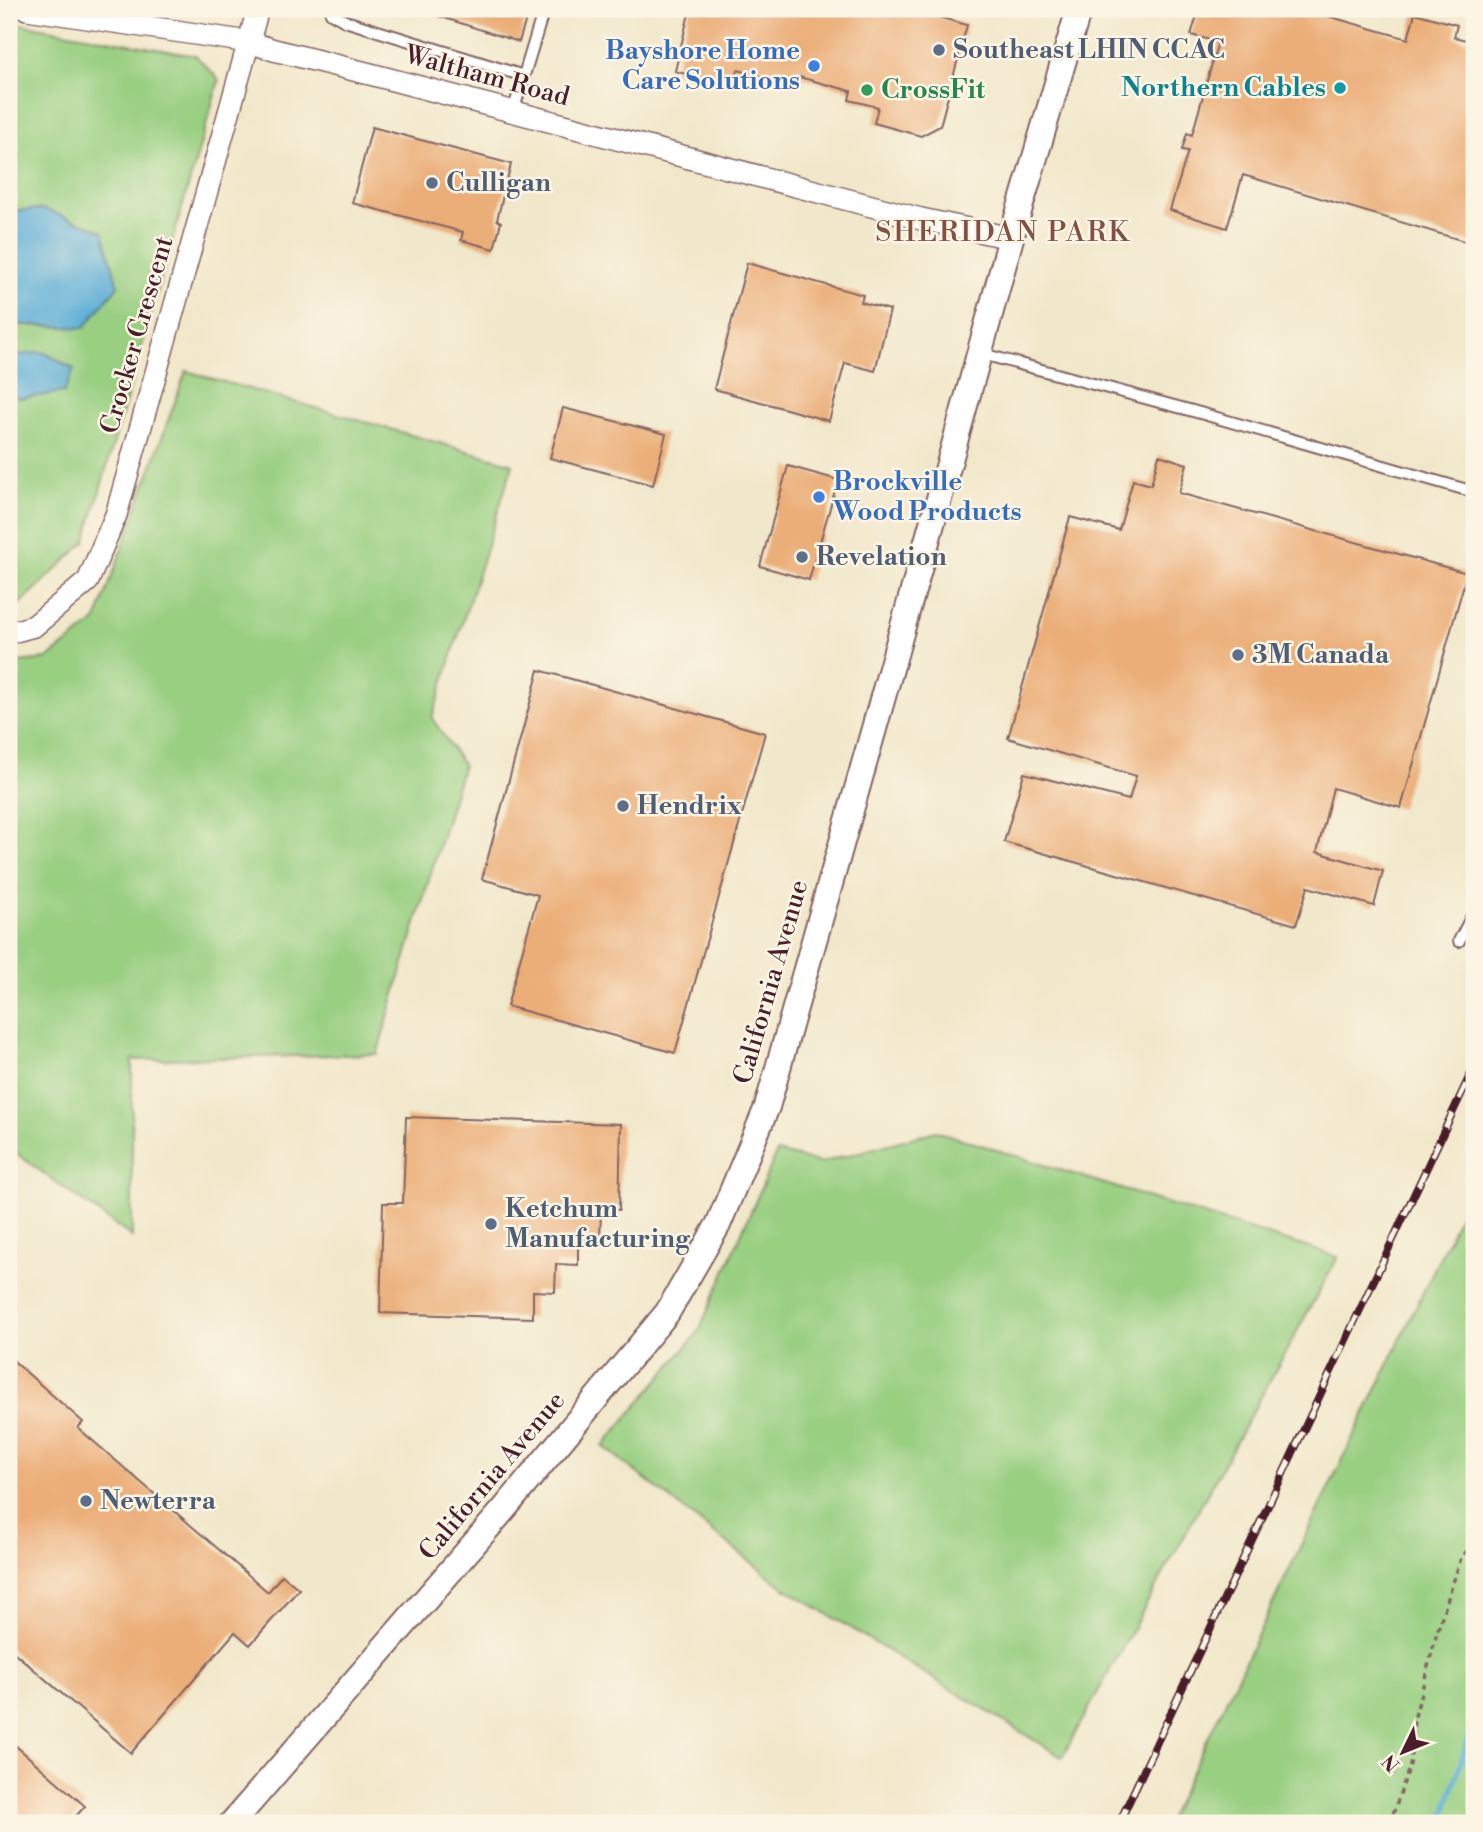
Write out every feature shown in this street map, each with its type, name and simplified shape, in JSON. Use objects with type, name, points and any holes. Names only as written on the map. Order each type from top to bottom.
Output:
[{"type":"street","name":"Waltham Road","points":[[27,9],[249,42],[921,219],[1011,238]]},
{"type":"street","name":"Crocker Crescent","points":[[9,633],[34,626],[88,581],[116,514],[258,9]]},
{"type":"street","name":"California Avenue","points":[[232,1823],[505,1508],[667,1313],[718,1225],[766,1107],[1011,238],[1079,9]]},
{"type":"lane","points":[[330,9],[331,13],[345,21],[524,76]]},
{"type":"lane","points":[[513,112],[544,9]]},
{"type":"lane","points":[[979,353],[1474,492]]},
{"type":"lane","points":[[1459,941],[1474,912]]},
{"type":"path","points":[[1390,1823],[1410,1765],[1414,1720],[1437,1632],[1461,1558],[1474,1548]]},
{"type":"green space","points":[[9,22],[196,56],[219,80],[85,542],[21,603],[9,605],[9,397],[23,398],[43,353],[9,356],[9,324],[84,328],[44,209],[9,211]]},
{"type":"green space","points":[[186,371],[513,464],[432,718],[463,765],[377,1054],[132,1060],[132,1237],[9,1148],[9,663],[47,659],[96,621]]},
{"type":"green space","points":[[936,1131],[1338,1257],[1062,1757],[783,1587],[603,1446],[698,1333],[777,1152],[820,1163]]},
{"type":"green space","points":[[1474,1183],[1474,1823],[1167,1823],[1443,1251]]},
{"type":"water","points":[[44,209],[103,231],[118,286],[84,328],[9,324],[9,211]]},
{"type":"water","points":[[43,352],[74,369],[64,392],[23,398],[9,397],[9,356]]},
{"type":"building","points":[[426,9],[529,9],[519,42],[426,12]]},
{"type":"building","points":[[690,9],[909,9],[967,25],[940,126],[921,136],[874,123],[878,107],[849,100],[851,91],[799,77],[797,86],[738,70],[733,87],[675,71]]},
{"type":"building","name":"Northern Cables","points":[[1199,9],[1303,9],[1408,39],[1415,13],[1457,25],[1454,37],[1474,42],[1474,244],[1243,175],[1227,228],[1170,210],[1188,151],[1182,150],[1187,133],[1192,135],[1218,42],[1191,35]]},
{"type":"building","name":"Culligan","points":[[372,127],[511,164],[497,220],[501,222],[494,249],[461,240],[463,232],[352,203]]},
{"type":"building","points":[[747,263],[863,295],[861,302],[890,310],[875,371],[845,363],[829,421],[714,389]]},
{"type":"building","points":[[563,408],[666,434],[653,485],[550,458]]},
{"type":"building","name":"3M Canada","points":[[1159,455],[1187,464],[1179,493],[1467,573],[1401,808],[1333,788],[1317,852],[1383,871],[1374,906],[1308,887],[1296,925],[1004,842],[1024,773],[1129,800],[1136,776],[1008,738],[1070,517],[1119,530],[1133,480],[1151,485]]},
{"type":"building","points":[[788,466],[838,480],[809,580],[760,566]]},
{"type":"building","name":"Hendrix","points":[[539,670],[765,733],[675,1053],[507,1006],[538,895],[482,879]]},
{"type":"building","name":"Ketchum Manufacturing","points":[[406,1117],[621,1124],[619,1210],[601,1209],[600,1240],[578,1239],[578,1265],[556,1264],[555,1292],[533,1291],[533,1318],[380,1313],[383,1203],[403,1203]]},
{"type":"building","name":"Newterra","points":[[9,1357],[83,1422],[78,1428],[268,1592],[282,1575],[299,1589],[250,1645],[235,1632],[131,1753],[9,1648]]},
{"type":"building","points":[[9,1740],[85,1806],[70,1823],[9,1823]]},
{"type":"waterway","points":[[1442,1823],[1474,1719]]},
{"type":"railway","points":[[1119,1823],[1474,1067]]},
{"type":"place","name":"Southeast LHIN CCAC","points":[[939,50]]},
{"type":"place","name":"Bayshore Home Care Solutions","points":[[814,66]]},
{"type":"place","name":"Northern Cables","points":[[1340,88]]},
{"type":"place","name":"CrossFit","points":[[867,90]]},
{"type":"place","name":"Culligan","points":[[432,183]]},
{"type":"place","name":"Brockville Wood Products","points":[[819,497]]},
{"type":"place","name":"Revelation","points":[[802,557]]},
{"type":"place","name":"3M Canada","points":[[1238,655]]},
{"type":"place","name":"Hendrix","points":[[623,806]]},
{"type":"place","name":"Ketchum Manufacturing","points":[[491,1224]]},
{"type":"place","name":"Newterra","points":[[86,1501]]},
{"type":"district","name":"SHERIDAN PARK","points":[[1003,232]]}]
